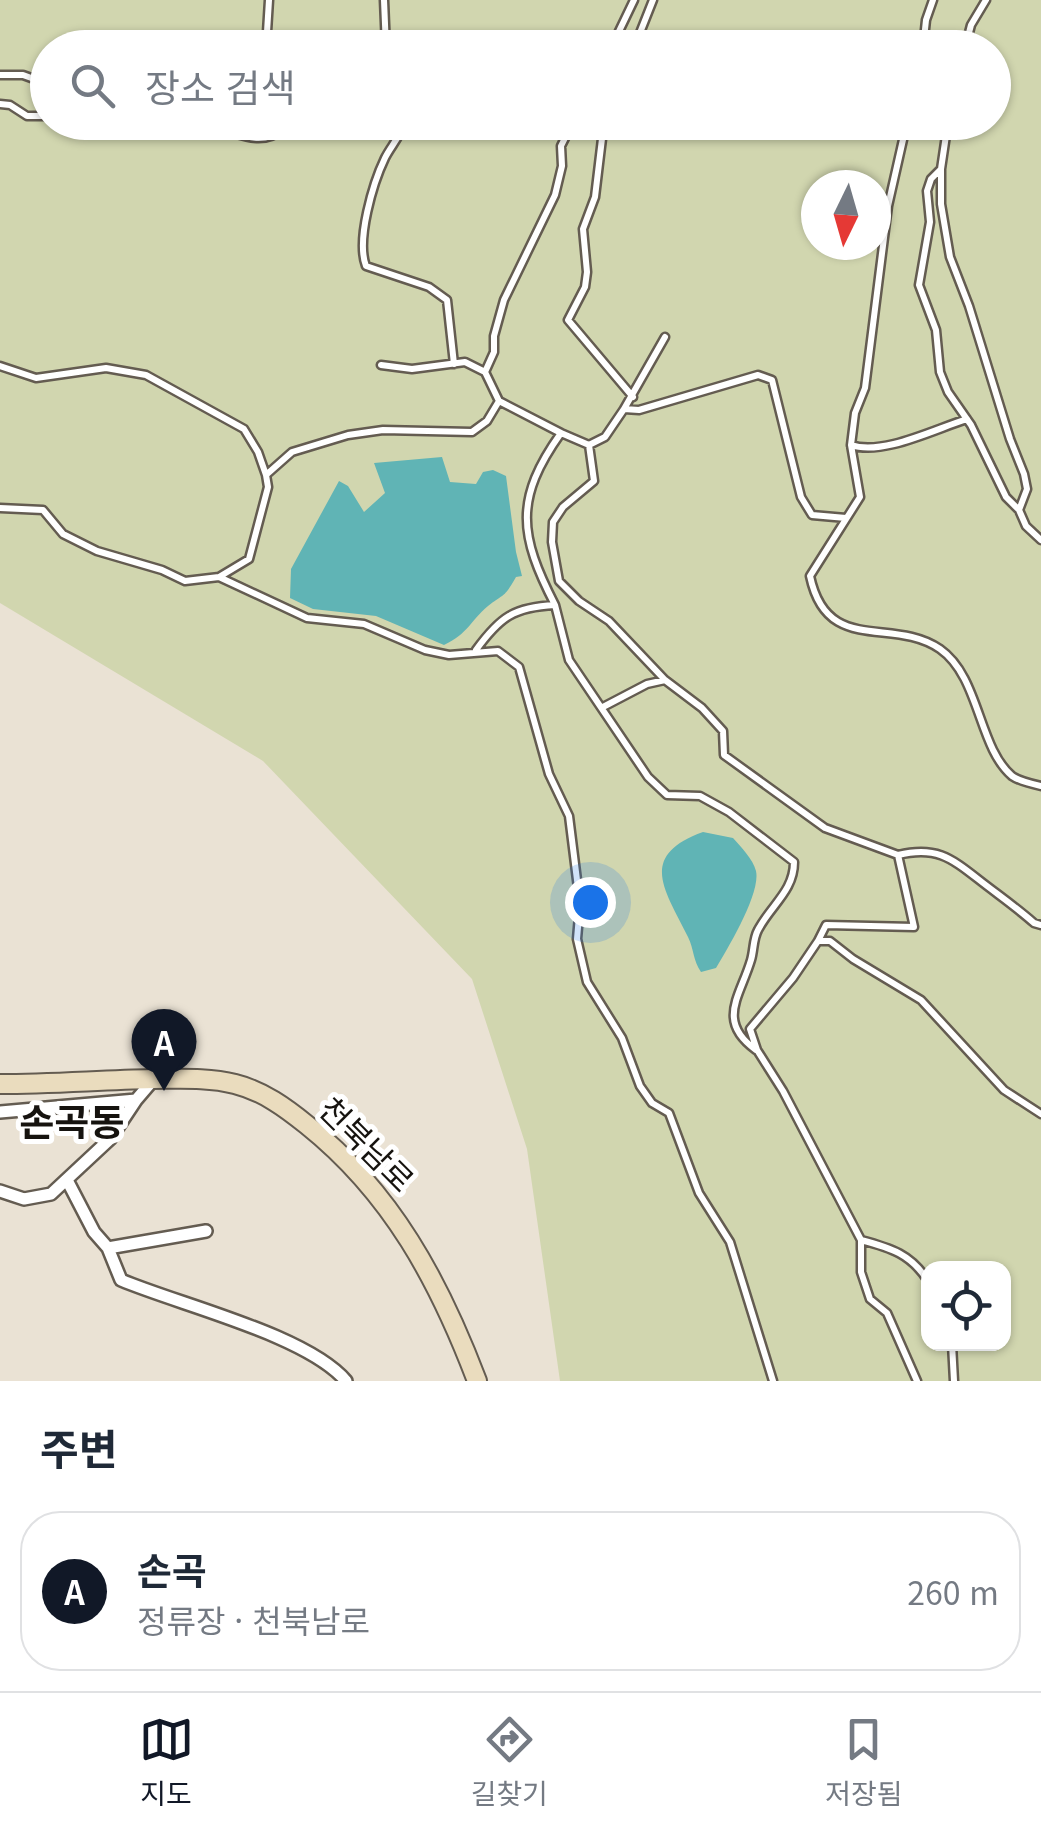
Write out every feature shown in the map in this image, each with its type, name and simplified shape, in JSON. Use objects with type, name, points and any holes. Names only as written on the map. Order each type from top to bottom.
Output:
[{"type":"main road","name":"천북남로","points":[[0,1084],[194,1078],[236,1084],[279,1102],[336,1148],[390,1208],[433,1280],[477,1381]]},
{"type":"street","points":[[0,1190],[35,1199],[51,1194],[110,1139],[154,1079]]},
{"type":"street","points":[[0,1112],[136,1100]]},
{"type":"street","points":[[67,1180],[94,1232],[108,1248],[121,1280],[274,1336],[328,1364],[346,1381]]},
{"type":"street","points":[[108,1248],[206,1231]]},
{"type":"lane","points":[[267,30],[269,0]]},
{"type":"lane","points":[[384,0],[385,30]]},
{"type":"lane","points":[[620,30],[634,0]]},
{"type":"lane","points":[[641,30],[653,0]]},
{"type":"lane","points":[[925,30],[934,0]]},
{"type":"lane","points":[[969,30],[986,0]]},
{"type":"lane","points":[[0,75],[30,78]]},
{"type":"lane","points":[[0,104],[30,116]]},
{"type":"lane","points":[[395,140],[373,191],[362,254],[366,266],[428,287],[447,300],[454,364]]},
{"type":"lane","points":[[485,372],[494,352],[504,300],[555,195],[564,140]]},
{"type":"lane","points":[[602,140],[595,197],[583,229],[587,272],[568,320],[633,397]]},
{"type":"lane","points":[[903,140],[893,176],[865,388],[851,444],[860,497],[810,576],[822,611],[844,624],[908,637],[938,648],[960,668],[998,756],[1013,777],[1041,786]]},
{"type":"lane","points":[[945,140],[941,204],[950,257],[970,306],[1027,489],[1019,510]]},
{"type":"lane","points":[[941,169],[931,179],[927,191],[930,222],[919,286],[936,330],[940,372],[1006,498],[1041,540]]},
{"type":"lane","points":[[590,445],[605,436],[633,397],[666,337]]},
{"type":"lane","points":[[381,366],[412,369],[465,362],[485,372],[499,401],[590,445]]},
{"type":"lane","points":[[0,366],[36,378],[106,368],[146,374],[244,429],[258,452],[268,487],[248,559],[219,577],[185,582],[162,570],[97,551],[63,534],[43,510],[0,508]]},
{"type":"lane","points":[[624,409],[639,410],[758,375],[772,380],[801,497],[812,515],[846,518]]},
{"type":"lane","points":[[266,475],[292,452],[348,435],[383,430],[472,432],[488,420],[499,401]]},
{"type":"lane","points":[[851,444],[864,449],[887,446],[967,419]]},
{"type":"lane","points":[[560,433],[530,482],[527,508],[529,546],[555,605],[569,660],[648,777],[667,795],[700,796],[730,812],[794,862],[794,878],[756,934],[752,957],[732,1010],[740,1039],[757,1050]]},
{"type":"lane","points":[[590,445],[594,481],[562,507],[553,522],[552,542],[560,581],[609,621],[665,680],[702,708],[722,731],[724,756],[825,828],[898,854],[940,854],[961,864],[1041,925]]},
{"type":"lane","points":[[219,577],[307,618],[364,624],[437,653],[498,651],[519,668],[549,774],[570,816],[580,904],[577,939],[587,982],[622,1038],[640,1086],[652,1103],[668,1113],[699,1193],[730,1242],[773,1381]]},
{"type":"lane","points":[[476,651],[494,625],[524,606],[555,605]]},
{"type":"lane","points":[[603,707],[647,684],[665,680]]},
{"type":"lane","points":[[898,854],[914,927],[826,926],[794,978],[750,1029],[757,1050],[783,1090],[861,1240],[861,1272],[870,1299],[887,1313],[917,1381]]},
{"type":"lane","points":[[818,941],[830,941],[921,1000],[1004,1090],[1041,1114]]},
{"type":"lane","points":[[861,1240],[902,1252],[921,1270]]},
{"type":"lane","points":[[952,1351],[954,1381]]},
{"type":"green space","points":[[0,0],[1041,0],[1041,1381],[560,1381],[527,1149],[472,979],[263,761],[0,603]]},
{"type":"water","points":[[442,457],[450,482],[476,484],[483,472],[493,470],[506,476],[522,576],[516,577],[506,592],[464,631],[444,645],[376,616],[313,609],[290,598],[291,569],[339,481],[348,486],[364,512],[385,493],[374,463]]},
{"type":"water","points":[[703,832],[733,838],[752,862],[756,881],[742,920],[716,968],[701,972],[662,876],[663,863],[670,852],[682,841]]},
{"type":"place","name":"손곡","points":[[164,1091]]},
{"type":"district","name":"손곡동","points":[[72,1123]]}]
